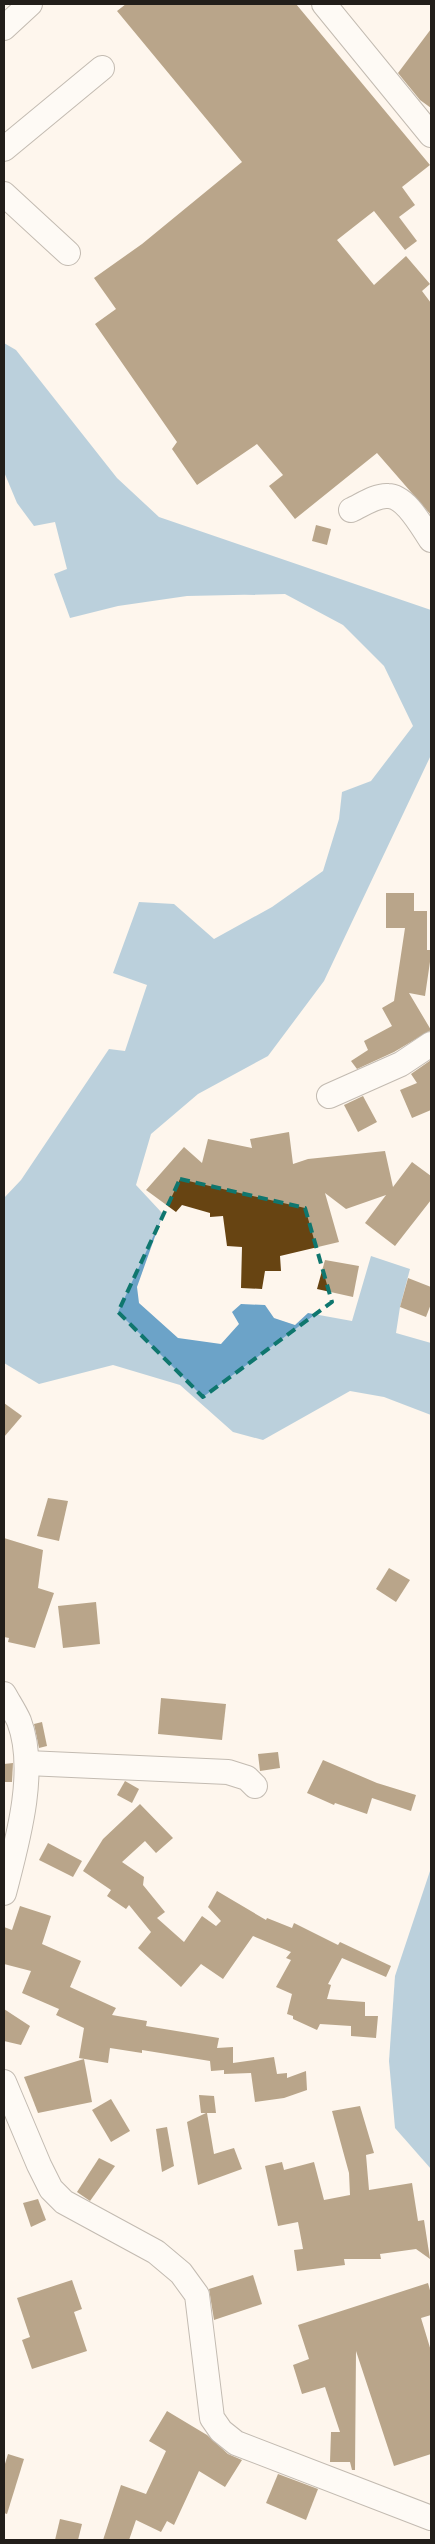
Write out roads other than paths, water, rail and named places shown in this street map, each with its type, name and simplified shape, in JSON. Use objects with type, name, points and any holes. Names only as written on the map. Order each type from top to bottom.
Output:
[{"type":"street","points":[[4,28],[30,4]]},
{"type":"street","points":[[324,4],[431,135]]},
{"type":"street","points":[[4,149],[102,68]]},
{"type":"street","points":[[4,194],[68,253]]},
{"type":"street","points":[[352,510],[374,498],[389,496],[403,502],[431,540]]},
{"type":"street","points":[[329,1096],[400,1064],[431,1044]]},
{"type":"street","points":[[4,1694],[19,1722],[27,1763],[22,1809],[4,1893]]},
{"type":"street","points":[[27,1763],[228,1772],[247,1778],[256,1786]]},
{"type":"street","points":[[4,2082],[38,2166],[51,2189],[64,2202],[156,2252],[182,2273],[197,2295],[212,2418],[221,2431],[236,2443],[431,2518]]},
{"type":"water","points":[[4,343],[16,350],[117,478],[159,517],[431,610],[431,755],[324,981],[268,1056],[198,1094],[151,1134],[136,1185],[163,1214],[137,1287],[139,1303],[178,1338],[221,1344],[239,1324],[232,1312],[241,1304],[265,1305],[274,1318],[295,1325],[308,1313],[352,1321],[371,1256],[410,1269],[400,1307],[396,1333],[431,1343],[431,1415],[384,1397],[350,1391],[263,1440],[233,1432],[180,1385],[113,1365],[39,1384],[4,1363],[4,1198],[21,1180],[109,1049],[125,1051],[147,985],[113,973],[139,902],[174,904],[214,939],[272,907],[323,871],[339,819],[342,792],[371,781],[413,726],[384,666],[343,625],[285,594],[187,596],[118,606],[70,618],[54,574],[67,569],[55,522],[34,526],[17,503],[4,472]]},
{"type":"water","points":[[431,1868],[431,2169],[395,2128],[389,2061],[395,1976]]}]
